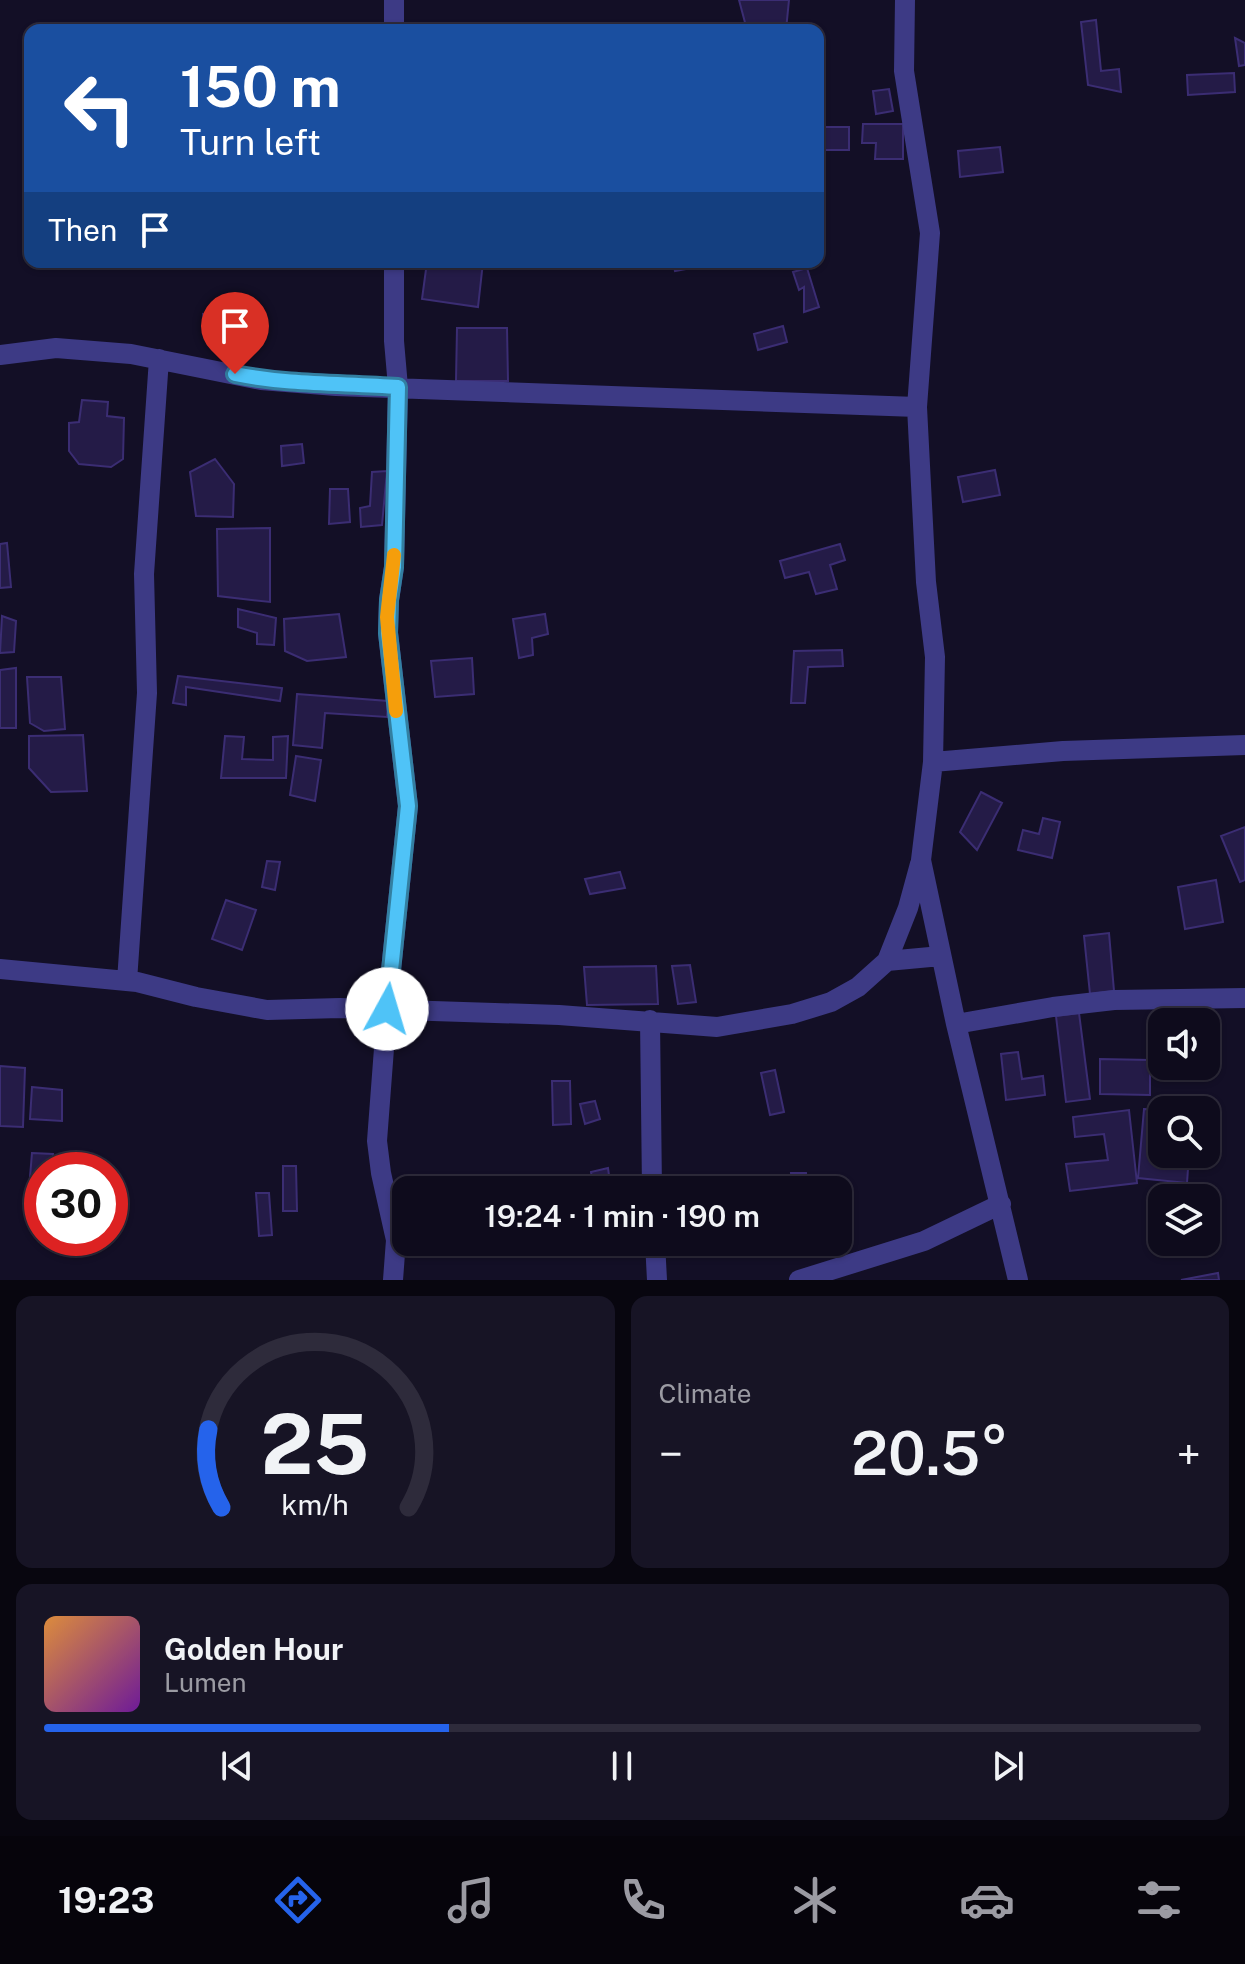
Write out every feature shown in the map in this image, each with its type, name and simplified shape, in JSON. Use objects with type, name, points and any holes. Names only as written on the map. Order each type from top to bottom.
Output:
[{"type":"street","points":[[394,0],[394,24]]},
{"type":"street","points":[[0,969],[127,981],[267,1010],[387,1009],[650,1020],[717,1027],[792,1014],[831,1002],[858,987],[887,961],[908,908],[921,860],[933,762],[935,657],[926,582],[917,407],[930,233],[904,71],[905,0]]},
{"type":"street","points":[[393,1280],[396,1240],[377,1141],[408,806],[388,633],[394,567],[398,387],[394,341],[394,268]]},
{"type":"street","points":[[0,355],[56,348],[131,354],[261,380],[336,386],[917,407]]},
{"type":"street","points":[[127,981],[147,693],[144,574],[159,359]]},
{"type":"street","points":[[933,762],[1063,751],[1245,745]]},
{"type":"street","points":[[921,860],[956,1024],[1018,1280]]},
{"type":"street","points":[[887,961],[941,956]]},
{"type":"street","points":[[956,1024],[1114,1000],[1245,998]]},
{"type":"street","points":[[650,1020],[652,1176]]},
{"type":"street","points":[[799,1280],[924,1241],[1001,1204]]},
{"type":"street","points":[[656,1256],[657,1280]]},
{"type":"building","points":[[739,0],[789,0],[787,24],[745,24]]},
{"type":"building","points":[[1096,20],[1101,71],[1119,69],[1121,92],[1088,85],[1081,22]]},
{"type":"building","points":[[1235,38],[1245,43],[1245,65],[1239,66]]},
{"type":"building","points":[[1234,73],[1235,92],[1188,95],[1187,75]]},
{"type":"building","points":[[889,89],[893,111],[876,114],[873,91]]},
{"type":"building","points":[[863,124],[903,124],[903,159],[875,159],[876,143],[862,143]]},
{"type":"building","points":[[824,127],[849,127],[849,150],[824,150]]},
{"type":"building","points":[[1000,147],[1003,172],[960,177],[958,151]]},
{"type":"building","points":[[426,268],[482,268],[478,307],[422,299]]},
{"type":"building","points":[[807,268],[819,307],[804,312],[804,287],[799,290],[793,272]]},
{"type":"building","points":[[203,314],[247,321],[244,336],[204,331]]},
{"type":"building","points":[[783,326],[787,342],[758,350],[754,334]]},
{"type":"building","points":[[457,328],[507,328],[508,381],[456,381]]},
{"type":"building","points":[[82,400],[108,402],[107,416],[124,418],[123,459],[111,467],[79,464],[69,451],[69,423],[79,422]]},
{"type":"building","points":[[302,444],[304,463],[282,466],[281,446]]},
{"type":"building","points":[[215,459],[234,484],[233,517],[196,516],[190,472]]},
{"type":"building","points":[[995,470],[1000,495],[963,502],[958,477]]},
{"type":"building","points":[[387,471],[382,525],[361,527],[360,508],[370,506],[372,472]]},
{"type":"building","points":[[330,489],[348,489],[350,522],[329,524]]},
{"type":"building","points":[[270,528],[270,602],[218,596],[217,529]]},
{"type":"building","points":[[7,543],[11,587],[0,588],[0,544]]},
{"type":"building","points":[[840,544],[845,560],[830,565],[837,589],[816,594],[809,572],[785,578],[780,561]]},
{"type":"building","points":[[238,609],[276,618],[274,645],[257,644],[257,633],[238,627]]},
{"type":"building","points":[[339,614],[346,657],[307,661],[285,651],[284,619]]},
{"type":"building","points":[[545,614],[548,634],[532,638],[533,655],[519,658],[513,619]]},
{"type":"building","points":[[2,616],[16,621],[14,652],[0,653]]},
{"type":"building","points":[[842,650],[843,666],[808,667],[805,703],[791,703],[794,651]]},
{"type":"building","points":[[472,658],[474,694],[435,697],[431,661]]},
{"type":"building","points":[[16,668],[16,728],[0,728],[0,670]]},
{"type":"building","points":[[178,676],[282,688],[280,701],[186,687],[186,705],[173,703]]},
{"type":"building","points":[[27,677],[61,677],[65,729],[44,731],[30,723]]},
{"type":"building","points":[[297,694],[388,701],[387,717],[325,713],[322,748],[293,745]]},
{"type":"building","points":[[83,735],[87,791],[51,792],[29,768],[29,736]]},
{"type":"building","points":[[225,736],[244,737],[242,759],[273,760],[273,737],[288,736],[286,778],[221,778]]},
{"type":"building","points":[[296,756],[321,760],[315,801],[290,795]]},
{"type":"building","points":[[981,792],[1002,803],[977,850],[960,832]]},
{"type":"building","points":[[1043,818],[1060,822],[1052,858],[1018,850],[1023,830],[1039,834]]},
{"type":"building","points":[[1245,827],[1245,880],[1240,882],[1221,836]]},
{"type":"building","points":[[267,861],[280,862],[275,890],[262,887]]},
{"type":"building","points":[[620,872],[625,888],[590,894],[585,879]]},
{"type":"building","points":[[1216,880],[1223,922],[1185,929],[1178,887]]},
{"type":"building","points":[[226,900],[256,910],[242,950],[212,939]]},
{"type":"building","points":[[1109,933],[1114,991],[1090,994],[1084,936]]},
{"type":"building","points":[[690,965],[696,1002],[678,1004],[672,966]]},
{"type":"building","points":[[656,966],[658,1004],[587,1005],[584,967]]},
{"type":"building","points":[[1079,1013],[1090,1099],[1066,1102],[1056,1016]]},
{"type":"building","points":[[1018,1052],[1022,1079],[1043,1076],[1045,1095],[1006,1100],[1001,1054]]},
{"type":"building","points":[[1100,1059],[1148,1060],[1150,1095],[1100,1094]]},
{"type":"building","points":[[0,1066],[25,1068],[23,1127],[0,1126]]},
{"type":"building","points":[[775,1070],[784,1112],[770,1115],[761,1073]]},
{"type":"building","points":[[552,1081],[570,1081],[571,1124],[553,1125]]},
{"type":"building","points":[[32,1087],[62,1090],[62,1121],[30,1119]]},
{"type":"building","points":[[595,1101],[600,1119],[585,1124],[580,1104]]},
{"type":"building","points":[[1144,1109],[1148,1109],[1148,1168],[1188,1168],[1187,1183],[1138,1178]]},
{"type":"building","points":[[1129,1110],[1137,1183],[1070,1191],[1066,1164],[1108,1160],[1104,1134],[1075,1137],[1073,1117]]},
{"type":"building","points":[[283,1166],[296,1166],[297,1211],[283,1211]]},
{"type":"building","points":[[608,1168],[609,1176],[592,1176],[591,1172]]},
{"type":"building","points":[[791,1173],[806,1173],[806,1176],[791,1176]]},
{"type":"building","points":[[256,1193],[269,1193],[272,1235],[259,1236]]},
{"type":"building","points":[[1218,1273],[1219,1280],[1181,1280]]},
{"type":"slow traffic","points":[[394,555],[387,617],[396,711]]},
{"type":"route","points":[[235,374],[261,380],[336,386],[398,387],[394,567],[387,617],[408,806],[387,1009]]}]
